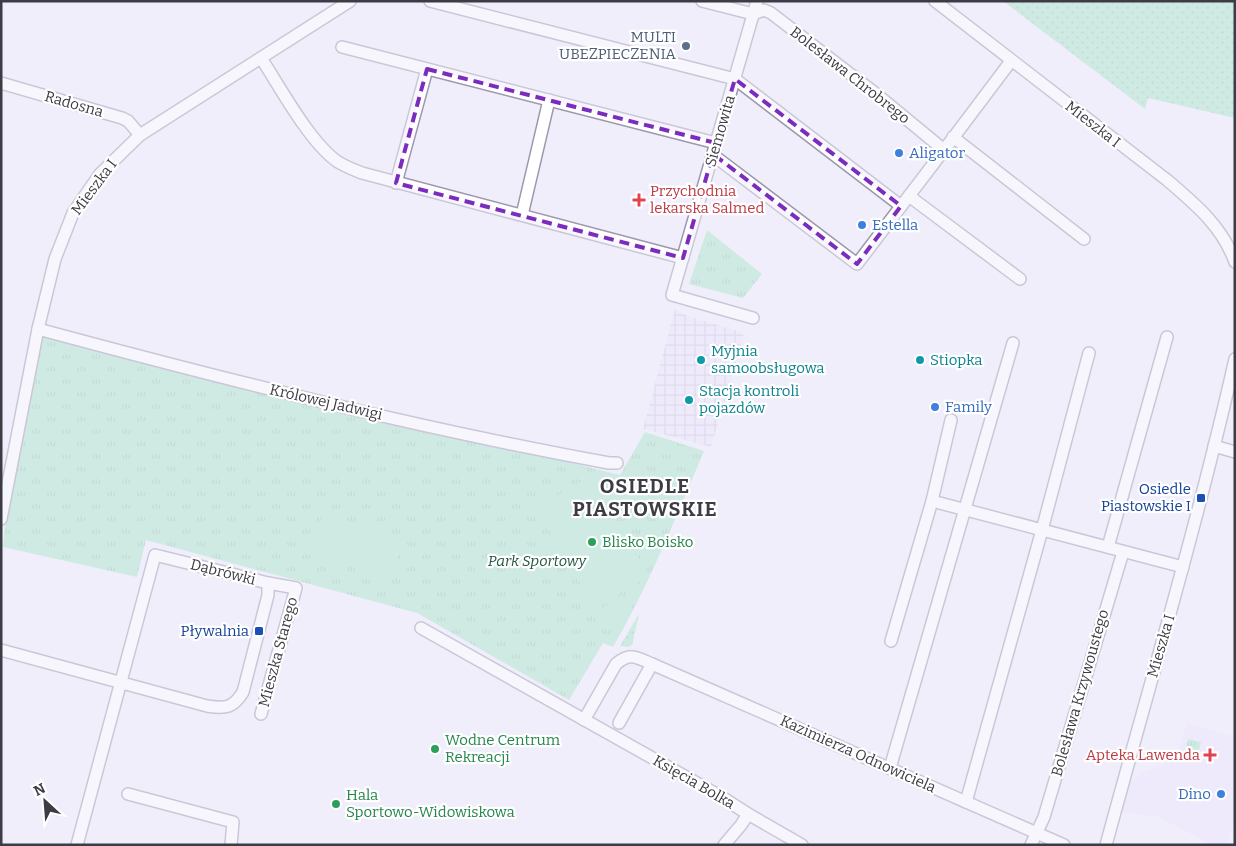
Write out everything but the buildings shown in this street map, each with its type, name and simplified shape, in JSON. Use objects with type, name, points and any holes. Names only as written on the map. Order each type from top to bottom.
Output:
[{"type":"street","name":"Mieszka I","points":[[1,519],[5,478],[38,329],[55,259],[73,213],[100,174],[140,135],[350,1]]},
{"type":"street","points":[[430,1],[735,79],[901,206]]},
{"type":"street","name":"Bolesława Chrobrego","points":[[702,1],[753,14],[764,10],[771,14],[920,128],[944,150]]},
{"type":"street","name":"Siemowita","points":[[753,318],[672,295],[757,1]]},
{"type":"street","name":"Mieszka I","points":[[935,1],[1167,180],[1211,220],[1227,243],[1235,262]]},
{"type":"street","points":[[342,47],[716,143]]},
{"type":"street","points":[[262,58],[300,119],[321,147],[338,162],[362,174],[683,258]]},
{"type":"street","points":[[713,155],[857,264],[1011,61]]},
{"type":"street","points":[[396,183],[427,69]]},
{"type":"street","name":"Radosna","points":[[1,83],[122,118],[128,121],[140,135]]},
{"type":"street","points":[[522,215],[549,100]]},
{"type":"street","points":[[953,137],[1084,239]]},
{"type":"street","points":[[908,196],[1020,279]]},
{"type":"street","name":"Królowej Jadwigi","points":[[38,329],[324,403],[531,449],[609,464],[617,463]]},
{"type":"street","points":[[1108,547],[1167,337]]},
{"type":"street","points":[[890,768],[1013,343]]},
{"type":"street","points":[[966,802],[1042,530],[1088,353]]},
{"type":"street","name":"Mieszka I","points":[[1106,845],[1183,567],[1235,359]]},
{"type":"street","points":[[891,641],[932,501],[951,420]]},
{"type":"street","points":[[1214,446],[1235,452]]},
{"type":"street","points":[[932,501],[1183,567]]},
{"type":"street","name":"Bolesława Krzywoustego","points":[[1031,845],[1044,817],[1123,552]]},
{"type":"street","name":"Dąbrówki","points":[[1,650],[218,708],[227,708],[237,702],[243,692],[268,595],[268,583],[155,554],[120,681]]},
{"type":"street","name":"Mieszka Starego","points":[[261,714],[296,588],[268,583]]},
{"type":"street","name":"Księcia Bolka","points":[[421,628],[720,796],[802,845]]},
{"type":"street","points":[[584,720],[616,664],[623,658],[637,657],[652,664],[619,723]]},
{"type":"street","name":"Kazimierza Odnowiciela","points":[[652,664],[1064,845]]},
{"type":"street","points":[[77,845],[120,681]]},
{"type":"street","points":[[128,794],[233,822],[231,845]]},
{"type":"street","points":[[724,845],[748,814]]},
{"type":"highlighted area","points":[[427,69],[716,143],[735,79],[901,206],[857,264],[713,154],[683,258],[396,183]]},
{"type":"shaded area","points":[[675,309],[687,316],[741,332],[744,336],[711,447],[643,429]]},
{"type":"shaded area","points":[[1187,723],[1235,737],[1235,818],[1227,845],[1212,845],[1158,817],[1122,812],[1130,781],[1141,773],[1176,760]]},
{"type":"green space","points":[[1003,1],[1235,1],[1235,118],[1148,98],[1145,109]]},
{"type":"green space","points":[[707,230],[762,274],[743,298],[689,284]]},
{"type":"green space","name":"Park Sportowy","points":[[38,329],[620,475],[645,432],[704,451],[638,600],[613,647],[603,643],[569,700],[417,613],[146,540],[137,577],[3,547],[9,479]]},
{"type":"green space","name":"Blisko Boisko","points":[[590,476],[649,576],[595,608],[536,508]]},
{"type":"green space","points":[[322,516],[402,537],[393,574],[312,555]]},
{"type":"green space","points":[[617,599],[628,619],[607,631],[596,612]]},
{"type":"green space","points":[[639,614],[632,645],[628,647],[620,646]]},
{"type":"green space","points":[[1188,739],[1201,742],[1198,754],[1185,751]]},
{"type":"place","name":"MULTI UBEZPIECZENIA","points":[[686,46]]},
{"type":"place","name":"Aligator","points":[[899,153]]},
{"type":"place","name":"Przychodnia lekarska Salmed","points":[[639,200]]},
{"type":"place","name":"Estella","points":[[862,225]]},
{"type":"place","name":"Myjnia samoobsługowa","points":[[701,360]]},
{"type":"place","name":"Stiopka","points":[[920,360]]},
{"type":"place","name":"Stacja kontroli pojazdów","points":[[689,400]]},
{"type":"place","name":"Family","points":[[935,407]]},
{"type":"place","name":"Osiedle Piastowskie I","points":[[1201,498]]},
{"type":"place","name":"Blisko Boisko","points":[[592,542]]},
{"type":"place","name":"Pływalnia","points":[[259,631]]},
{"type":"place","name":"Wodne Centrum Rekreacji","points":[[435,749]]},
{"type":"place","name":"Apteka Lawenda","points":[[1210,755]]},
{"type":"place","name":"Dino","points":[[1221,794]]},
{"type":"place","name":"Hala Sportowo-Widowiskowa","points":[[336,804]]},
{"type":"district","name":"OSIEDLE PIASTOWSKIE","points":[[645,498]]}]
